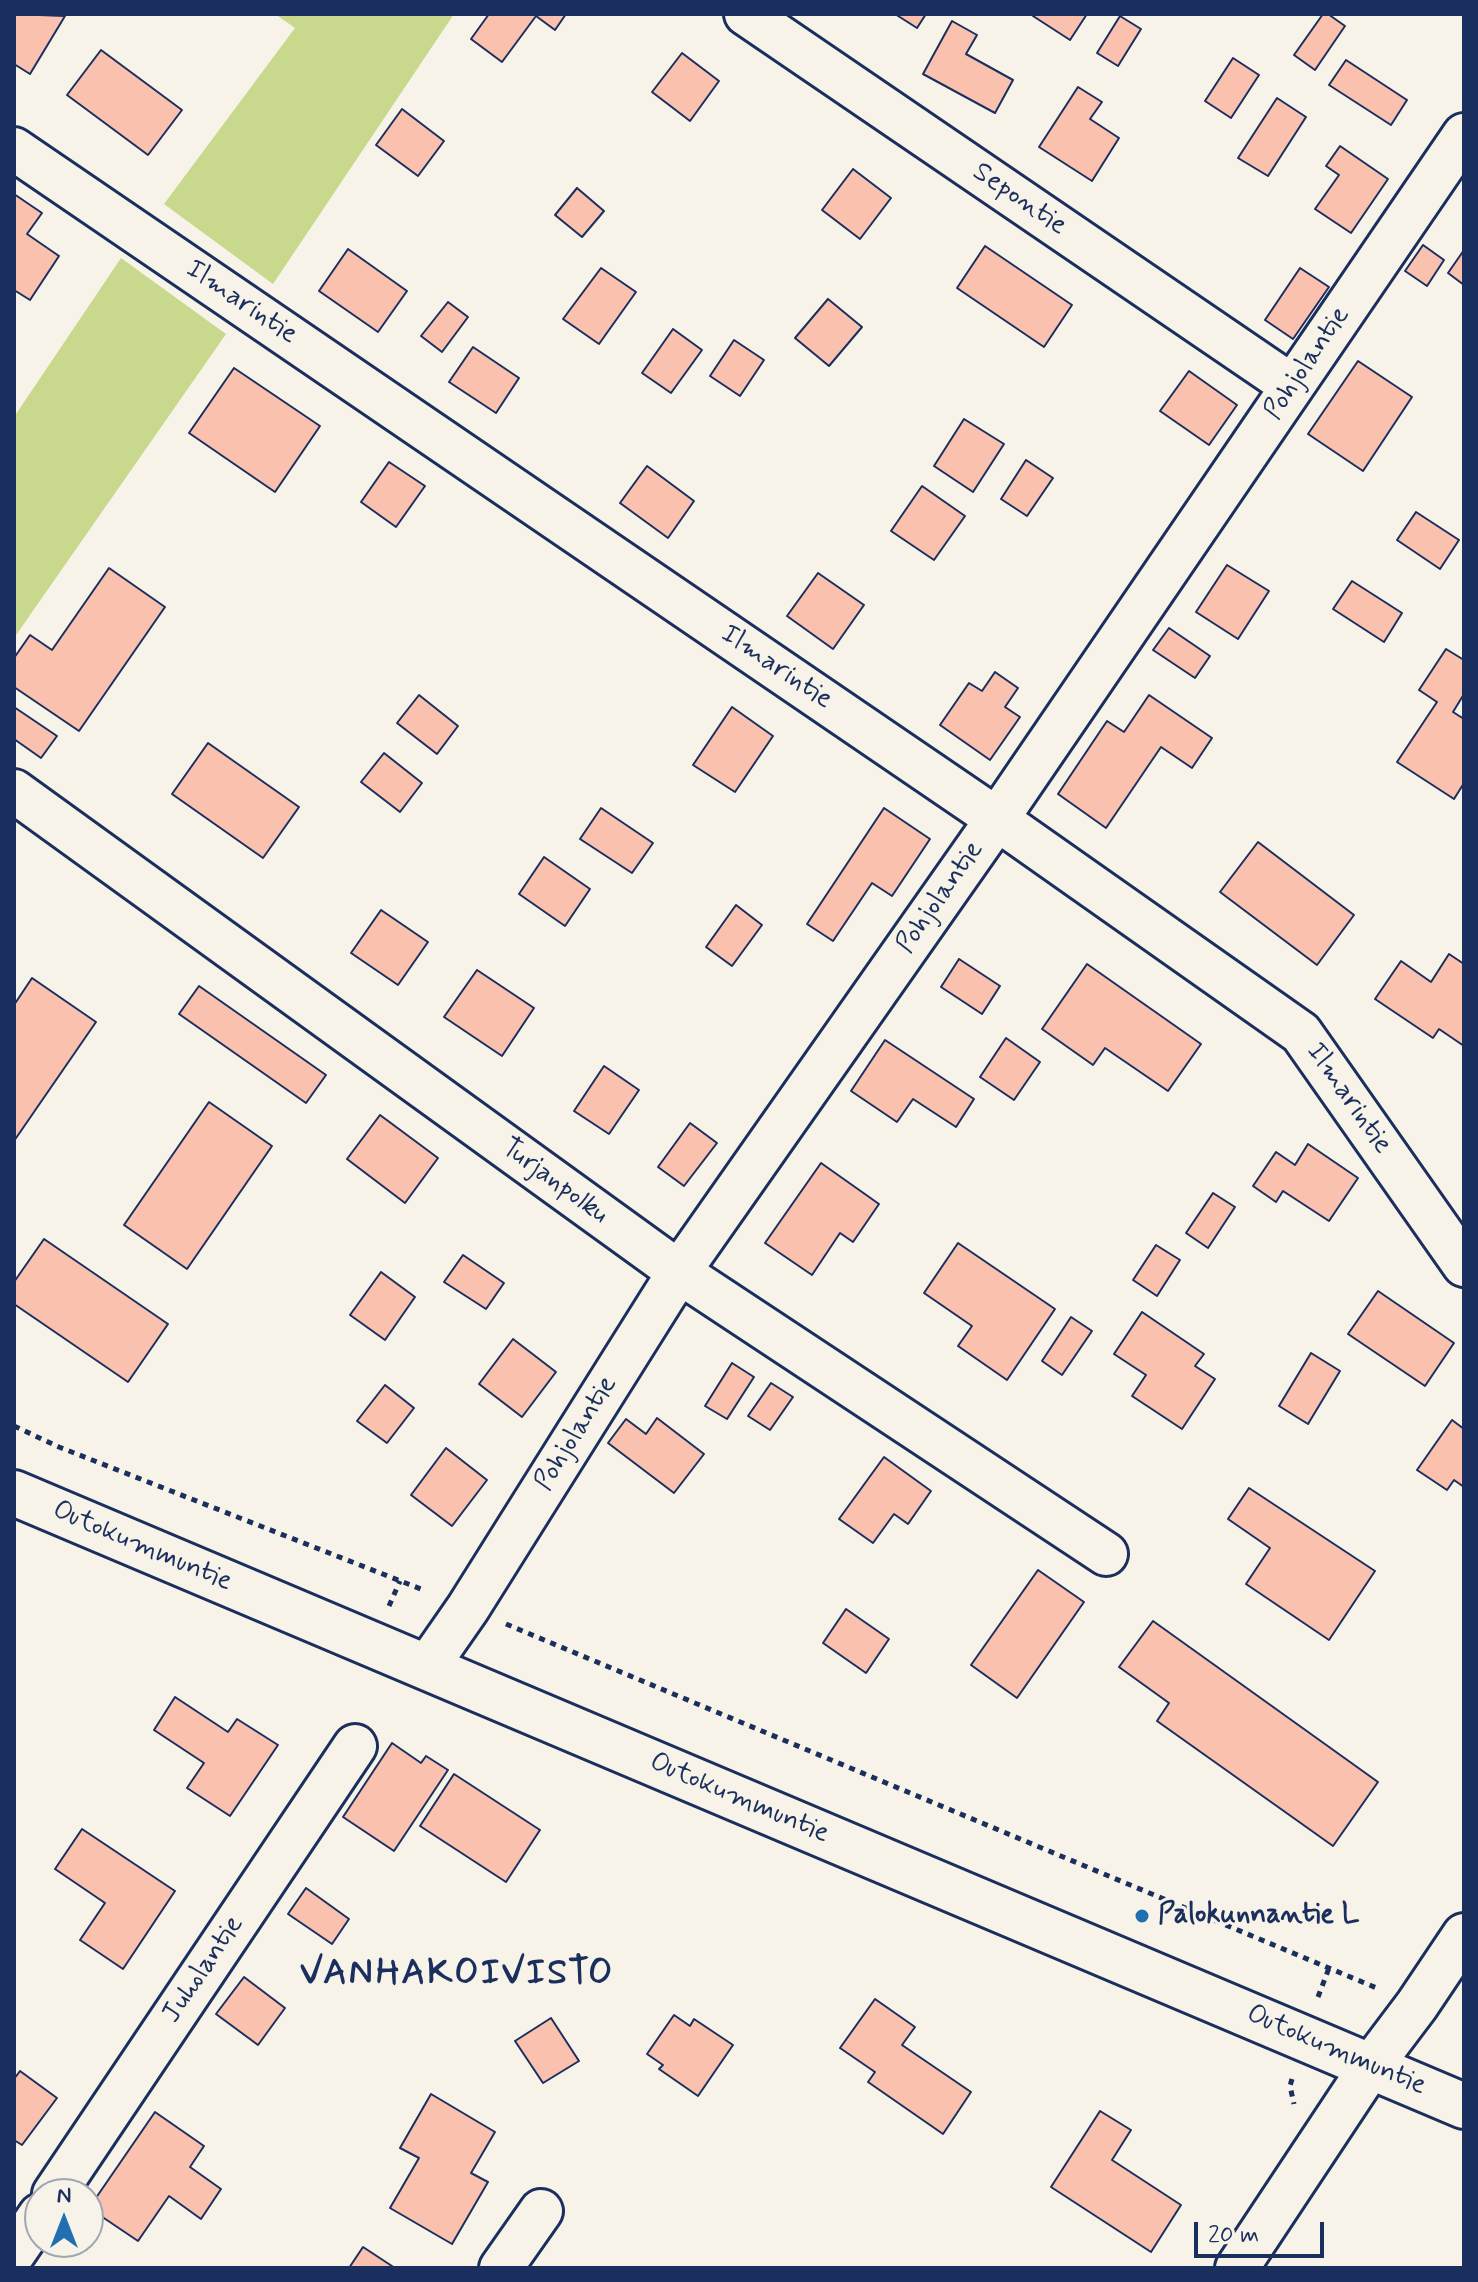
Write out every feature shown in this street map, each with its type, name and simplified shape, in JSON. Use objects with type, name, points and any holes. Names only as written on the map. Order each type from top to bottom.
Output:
[{"type":"main road","name":"Outokummuntie","points":[[14,1493],[1464,2106]]},
{"type":"street","name":"Sepontie","points":[[746,14],[1292,386]]},
{"type":"street","name":"Pohjolantie","points":[[427,1667],[468,1608],[679,1272],[997,819],[1464,135]]},
{"type":"street","name":"Ilmarintie","points":[[14,149],[997,819],[1301,1033],[1464,1265]]},
{"type":"street","name":"Turjanpolku","points":[[14,791],[679,1272],[1106,1554]]},
{"type":"street","name":"Juholantie","points":[[65,2178],[355,1746]]},
{"type":"street","points":[[1237,2268],[1371,2066],[1464,1935]]},
{"type":"street","points":[[501,2268],[541,2211]]},
{"type":"path","points":[[14,1426],[59,1447],[468,1608],[1417,2005]]},
{"type":"green space","points":[[275,14],[454,14],[273,284],[164,204],[295,28]]},
{"type":"green space","points":[[121,258],[226,334],[14,638],[14,417]]},
{"type":"building","points":[[14,14],[65,16],[30,74],[14,64]]},
{"type":"building","points":[[489,14],[566,14],[555,30],[536,16],[502,62],[471,39]]},
{"type":"building","points":[[895,14],[926,14],[917,28]]},
{"type":"building","points":[[1034,14],[1087,14],[1070,40]]},
{"type":"building","points":[[1323,14],[1345,26],[1315,70],[1294,55]]},
{"type":"building","points":[[1120,16],[1141,29],[1118,66],[1097,53]]},
{"type":"building","points":[[952,21],[977,35],[966,54],[1013,80],[995,113],[923,74]]},
{"type":"building","points":[[101,50],[182,110],[148,155],[67,95]]},
{"type":"building","points":[[682,53],[719,81],[690,121],[652,92]]},
{"type":"building","points":[[1233,58],[1259,75],[1231,118],[1205,101]]},
{"type":"building","points":[[1346,60],[1407,100],[1391,125],[1329,85]]},
{"type":"building","points":[[1078,87],[1102,102],[1090,119],[1119,138],[1092,181],[1039,147]]},
{"type":"building","points":[[1277,98],[1306,117],[1268,176],[1238,158]]},
{"type":"building","points":[[402,109],[444,141],[418,176],[376,145]]},
{"type":"building","points":[[1340,146],[1388,179],[1351,233],[1315,209],[1339,175],[1326,166]]},
{"type":"building","points":[[853,169],[891,198],[860,239],[822,210]]},
{"type":"building","points":[[577,188],[604,211],[582,237],[555,215]]},
{"type":"building","points":[[14,194],[42,213],[27,234],[59,256],[30,300],[14,290]]},
{"type":"building","points":[[1423,245],[1444,260],[1427,286],[1405,271]]},
{"type":"building","points":[[985,246],[1072,305],[1044,347],[957,288]]},
{"type":"building","points":[[348,249],[407,291],[378,332],[319,291]]},
{"type":"building","points":[[1464,250],[1464,285],[1448,273]]},
{"type":"building","points":[[601,268],[636,292],[599,344],[563,319]]},
{"type":"building","points":[[1300,268],[1329,287],[1293,339],[1265,320]]},
{"type":"building","points":[[828,299],[862,327],[829,366],[795,338]]},
{"type":"building","points":[[448,302],[468,317],[442,352],[421,336]]},
{"type":"building","points":[[673,329],[702,350],[671,393],[642,373]]},
{"type":"building","points":[[734,340],[764,360],[740,396],[710,376]]},
{"type":"building","points":[[473,347],[519,378],[496,413],[449,382]]},
{"type":"building","points":[[1358,361],[1412,397],[1363,471],[1308,434]]},
{"type":"building","points":[[234,368],[320,426],[275,492],[189,433]]},
{"type":"building","points":[[1189,371],[1237,405],[1209,445],[1160,411]]},
{"type":"building","points":[[964,419],[1004,444],[973,492],[934,466]]},
{"type":"building","points":[[1026,460],[1053,478],[1027,516],[1001,499]]},
{"type":"building","points":[[389,462],[425,486],[396,527],[361,502]]},
{"type":"building","points":[[647,466],[694,501],[668,538],[620,503]]},
{"type":"building","points":[[922,486],[965,516],[934,560],[891,531]]},
{"type":"building","points":[[1416,512],[1459,540],[1440,569],[1397,540]]},
{"type":"building","points":[[1227,565],[1269,591],[1238,639],[1196,612]]},
{"type":"building","points":[[109,568],[165,607],[79,731],[14,687],[14,658],[30,635],[52,650]]},
{"type":"building","points":[[818,573],[864,605],[833,649],[787,616]]},
{"type":"building","points":[[1352,581],[1402,613],[1384,642],[1333,609]]},
{"type":"building","points":[[1169,628],[1210,656],[1195,678],[1153,650]]},
{"type":"building","points":[[1446,649],[1464,660],[1464,694],[1453,712],[1464,719],[1464,783],[1454,799],[1397,762],[1437,702],[1419,690]]},
{"type":"building","points":[[995,672],[1018,688],[1005,707],[1020,717],[990,760],[940,725],[969,683],[982,691]]},
{"type":"building","points":[[419,695],[458,726],[437,754],[397,723]]},
{"type":"building","points":[[1149,695],[1212,738],[1192,768],[1161,747],[1106,828],[1058,794],[1107,721],[1124,732]]},
{"type":"building","points":[[14,707],[57,736],[41,758],[14,739]]},
{"type":"building","points":[[732,707],[773,736],[735,792],[693,765]]},
{"type":"building","points":[[208,743],[299,807],[263,858],[172,794]]},
{"type":"building","points":[[384,753],[422,783],[400,812],[361,782]]},
{"type":"building","points":[[601,808],[653,843],[632,873],[580,839]]},
{"type":"building","points":[[884,808],[930,839],[892,896],[872,883],[833,941],[807,924]]},
{"type":"building","points":[[1258,842],[1354,915],[1317,965],[1220,892]]},
{"type":"building","points":[[544,857],[590,889],[565,926],[519,894]]},
{"type":"building","points":[[736,905],[762,925],[732,966],[706,947]]},
{"type":"building","points":[[381,910],[428,942],[398,985],[351,953]]},
{"type":"building","points":[[1449,954],[1464,964],[1464,1046],[1439,1029],[1433,1038],[1375,999],[1401,961],[1431,982]]},
{"type":"building","points":[[959,959],[1000,986],[982,1014],[941,987]]},
{"type":"building","points":[[1087,964],[1201,1044],[1168,1091],[1105,1048],[1093,1065],[1042,1029]]},
{"type":"building","points":[[477,970],[534,1008],[502,1056],[444,1017]]},
{"type":"building","points":[[32,978],[96,1022],[14,1141],[14,1005]]},
{"type":"building","points":[[199,986],[326,1075],[306,1103],[179,1014]]},
{"type":"building","points":[[1006,1038],[1040,1062],[1014,1100],[980,1077]]},
{"type":"building","points":[[885,1040],[974,1099],[956,1127],[913,1099],[897,1122],[851,1091]]},
{"type":"building","points":[[604,1066],[639,1090],[609,1134],[574,1111]]},
{"type":"building","points":[[209,1102],[272,1146],[187,1269],[124,1225]]},
{"type":"building","points":[[380,1115],[438,1158],[405,1203],[347,1159]]},
{"type":"building","points":[[690,1123],[717,1143],[684,1186],[658,1167]]},
{"type":"building","points":[[1308,1144],[1358,1178],[1329,1221],[1283,1191],[1276,1202],[1253,1186],[1276,1152],[1295,1165]]},
{"type":"building","points":[[821,1163],[879,1204],[853,1242],[840,1233],[812,1275],[765,1243]]},
{"type":"building","points":[[1213,1193],[1235,1207],[1208,1248],[1186,1233]]},
{"type":"building","points":[[44,1239],[168,1324],[128,1382],[14,1304],[14,1282]]},
{"type":"building","points":[[958,1243],[1055,1309],[1007,1380],[958,1346],[972,1326],[924,1293]]},
{"type":"building","points":[[1156,1245],[1180,1260],[1157,1296],[1133,1280]]},
{"type":"building","points":[[463,1255],[504,1283],[486,1309],[444,1282]]},
{"type":"building","points":[[381,1272],[415,1297],[385,1340],[350,1315]]},
{"type":"building","points":[[1378,1291],[1454,1343],[1425,1386],[1348,1334]]},
{"type":"building","points":[[1142,1312],[1204,1354],[1195,1366],[1215,1379],[1182,1429],[1132,1396],[1146,1375],[1114,1354]]},
{"type":"building","points":[[1071,1317],[1092,1331],[1062,1375],[1042,1361]]},
{"type":"building","points":[[513,1339],[556,1372],[522,1417],[479,1384]]},
{"type":"building","points":[[1311,1353],[1340,1371],[1308,1424],[1279,1406]]},
{"type":"building","points":[[732,1363],[754,1377],[727,1419],[705,1406]]},
{"type":"building","points":[[771,1383],[793,1397],[770,1430],[748,1416]]},
{"type":"building","points":[[385,1385],[414,1408],[387,1443],[357,1421]]},
{"type":"building","points":[[657,1418],[704,1454],[674,1493],[608,1443],[626,1419],[646,1434]]},
{"type":"building","points":[[1452,1420],[1464,1429],[1464,1487],[1454,1480],[1447,1490],[1417,1470]]},
{"type":"building","points":[[446,1448],[487,1480],[452,1526],[411,1495]]},
{"type":"building","points":[[884,1457],[931,1491],[908,1524],[894,1514],[873,1543],[839,1519]]},
{"type":"building","points":[[1249,1488],[1375,1571],[1329,1640],[1246,1584],[1270,1548],[1228,1519]]},
{"type":"building","points":[[1038,1570],[1084,1602],[1017,1698],[971,1665]]},
{"type":"building","points":[[846,1609],[889,1639],[866,1673],[823,1643]]},
{"type":"building","points":[[1153,1621],[1378,1782],[1333,1846],[1157,1721],[1169,1703],[1119,1667]]},
{"type":"building","points":[[175,1697],[228,1732],[237,1719],[278,1745],[230,1816],[187,1788],[204,1763],[154,1730]]},
{"type":"building","points":[[392,1743],[421,1763],[426,1756],[448,1770],[394,1851],[343,1817]]},
{"type":"building","points":[[454,1774],[540,1830],[506,1882],[420,1826]]},
{"type":"building","points":[[82,1829],[175,1891],[123,1969],[80,1940],[105,1903],[55,1869]]},
{"type":"building","points":[[306,1888],[349,1919],[332,1944],[288,1914]]},
{"type":"building","points":[[244,1977],[285,2008],[258,2045],[216,2014]]},
{"type":"building","points":[[875,1999],[915,2027],[902,2045],[971,2092],[943,2134],[868,2082],[875,2072],[840,2048]]},
{"type":"building","points":[[674,2015],[690,2026],[694,2019],[733,2045],[698,2096],[659,2069],[663,2065],[647,2054]]},
{"type":"building","points":[[551,2018],[579,2061],[543,2083],[515,2041]]},
{"type":"building","points":[[20,2071],[57,2098],[22,2145],[14,2140],[14,2079]]},
{"type":"building","points":[[431,2094],[495,2132],[471,2173],[488,2182],[452,2244],[390,2208],[419,2158],[400,2148]]},
{"type":"building","points":[[1100,2111],[1131,2130],[1112,2160],[1181,2205],[1151,2252],[1051,2187]]},
{"type":"building","points":[[155,2112],[204,2146],[190,2167],[221,2189],[201,2219],[169,2196],[138,2241],[104,2218],[104,2186]]},
{"type":"building","points":[[363,2247],[395,2268],[349,2268]]},
{"type":"place","name":"Palokunnantie L","points":[[1142,1916]]},
{"type":"district","name":"VANHAKOIVISTO","points":[[457,1975]]}]
